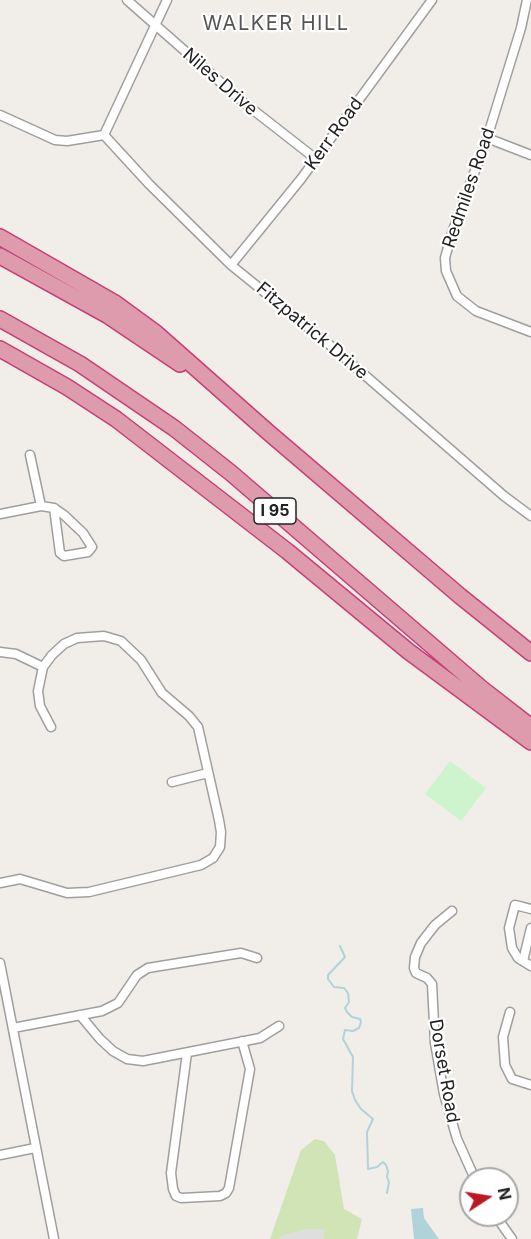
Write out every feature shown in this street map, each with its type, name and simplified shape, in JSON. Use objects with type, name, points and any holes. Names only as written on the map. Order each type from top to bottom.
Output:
[{"type":"highway","points":[[0,237],[115,303],[156,333],[460,596],[531,653]]},
{"type":"highway","points":[[0,256],[68,292],[158,348],[268,432]]},
{"type":"highway","name":"I 95","points":[[0,319],[80,364],[174,428],[231,473],[438,652],[531,727]]},
{"type":"highway","points":[[0,349],[67,387],[116,419],[287,551],[408,651],[531,742]]},
{"type":"highway","points":[[0,359],[64,393],[213,493]]},
{"type":"street","name":"Niles Drive","points":[[128,0],[260,117],[316,159]]},
{"type":"street","points":[[0,115],[55,140],[67,141],[104,135],[167,0]]},
{"type":"street","name":"Kerr Road","points":[[231,265],[316,159],[432,0]]},
{"type":"street","name":"Redmiles Road","points":[[527,0],[521,28],[487,138],[445,258],[446,271],[457,296],[476,312],[531,332]]},
{"type":"street","name":"Fitzpatrick Drive","points":[[104,135],[149,184],[231,265],[345,357],[531,516]]},
{"type":"street","points":[[487,138],[531,154]]},
{"type":"street","points":[[30,455],[41,506]]},
{"type":"street","points":[[0,514],[41,506],[54,508],[83,533],[92,546],[88,552],[68,556],[60,553],[54,508]]},
{"type":"street","points":[[0,883],[24,880],[58,891],[82,893],[208,861],[217,854],[221,832],[200,734],[194,721],[162,693],[141,660],[120,641],[104,636],[76,638],[58,648],[43,667],[38,685],[39,700],[51,727]]},
{"type":"street","points":[[0,652],[16,654],[43,667]]},
{"type":"street","points":[[172,782],[208,773]]},
{"type":"street","points":[[527,963],[512,948],[509,924],[515,904],[531,909]]},
{"type":"street","name":"Dorset Road","points":[[452,911],[435,925],[421,943],[415,957],[414,968],[416,973],[430,981],[433,987],[435,1035],[442,1084],[455,1133],[470,1167]]},
{"type":"street","points":[[527,963],[531,928]]},
{"type":"street","points":[[13,1028],[102,1011],[118,1003],[137,975],[147,968],[241,953],[257,958]]},
{"type":"street","points":[[0,963],[3,995],[13,1028],[54,1239]]},
{"type":"street","points":[[510,1012],[503,1037],[503,1054],[507,1070],[515,1081],[531,1085]]},
{"type":"street","points":[[80,1015],[100,1040],[113,1051],[127,1059],[143,1061],[260,1038],[279,1026]]},
{"type":"street","points":[[187,1053],[171,1173],[173,1189],[181,1198],[220,1196],[229,1188],[250,1069],[242,1041]]},
{"type":"street","points":[[0,1155],[35,1148]]},
{"type":"green space","points":[[450,761],[486,788],[461,821],[425,794]]},
{"type":"green space","points":[[315,1139],[324,1141],[335,1155],[344,1209],[362,1219],[357,1239],[323,1239],[324,1229],[309,1229],[282,1236],[279,1239],[270,1239],[301,1150]]},
{"type":"shaded area","points":[[309,1229],[325,1229],[323,1239],[279,1239],[282,1236]]},
{"type":"water","points":[[423,1208],[424,1218],[439,1239],[414,1239],[411,1209]]},
{"type":"waterway","points":[[340,946],[345,957],[328,975],[328,979],[334,987],[344,988],[348,993],[349,1002],[345,1008],[352,1017],[360,1019],[361,1022],[359,1028],[353,1031],[345,1030],[343,1039],[353,1057],[352,1091],[355,1100],[361,1109],[373,1119],[367,1132],[368,1169],[377,1167],[383,1162],[386,1165],[389,1182],[387,1193]]},
{"type":"district","name":"WALKER HILL","points":[[276,24]]}]
